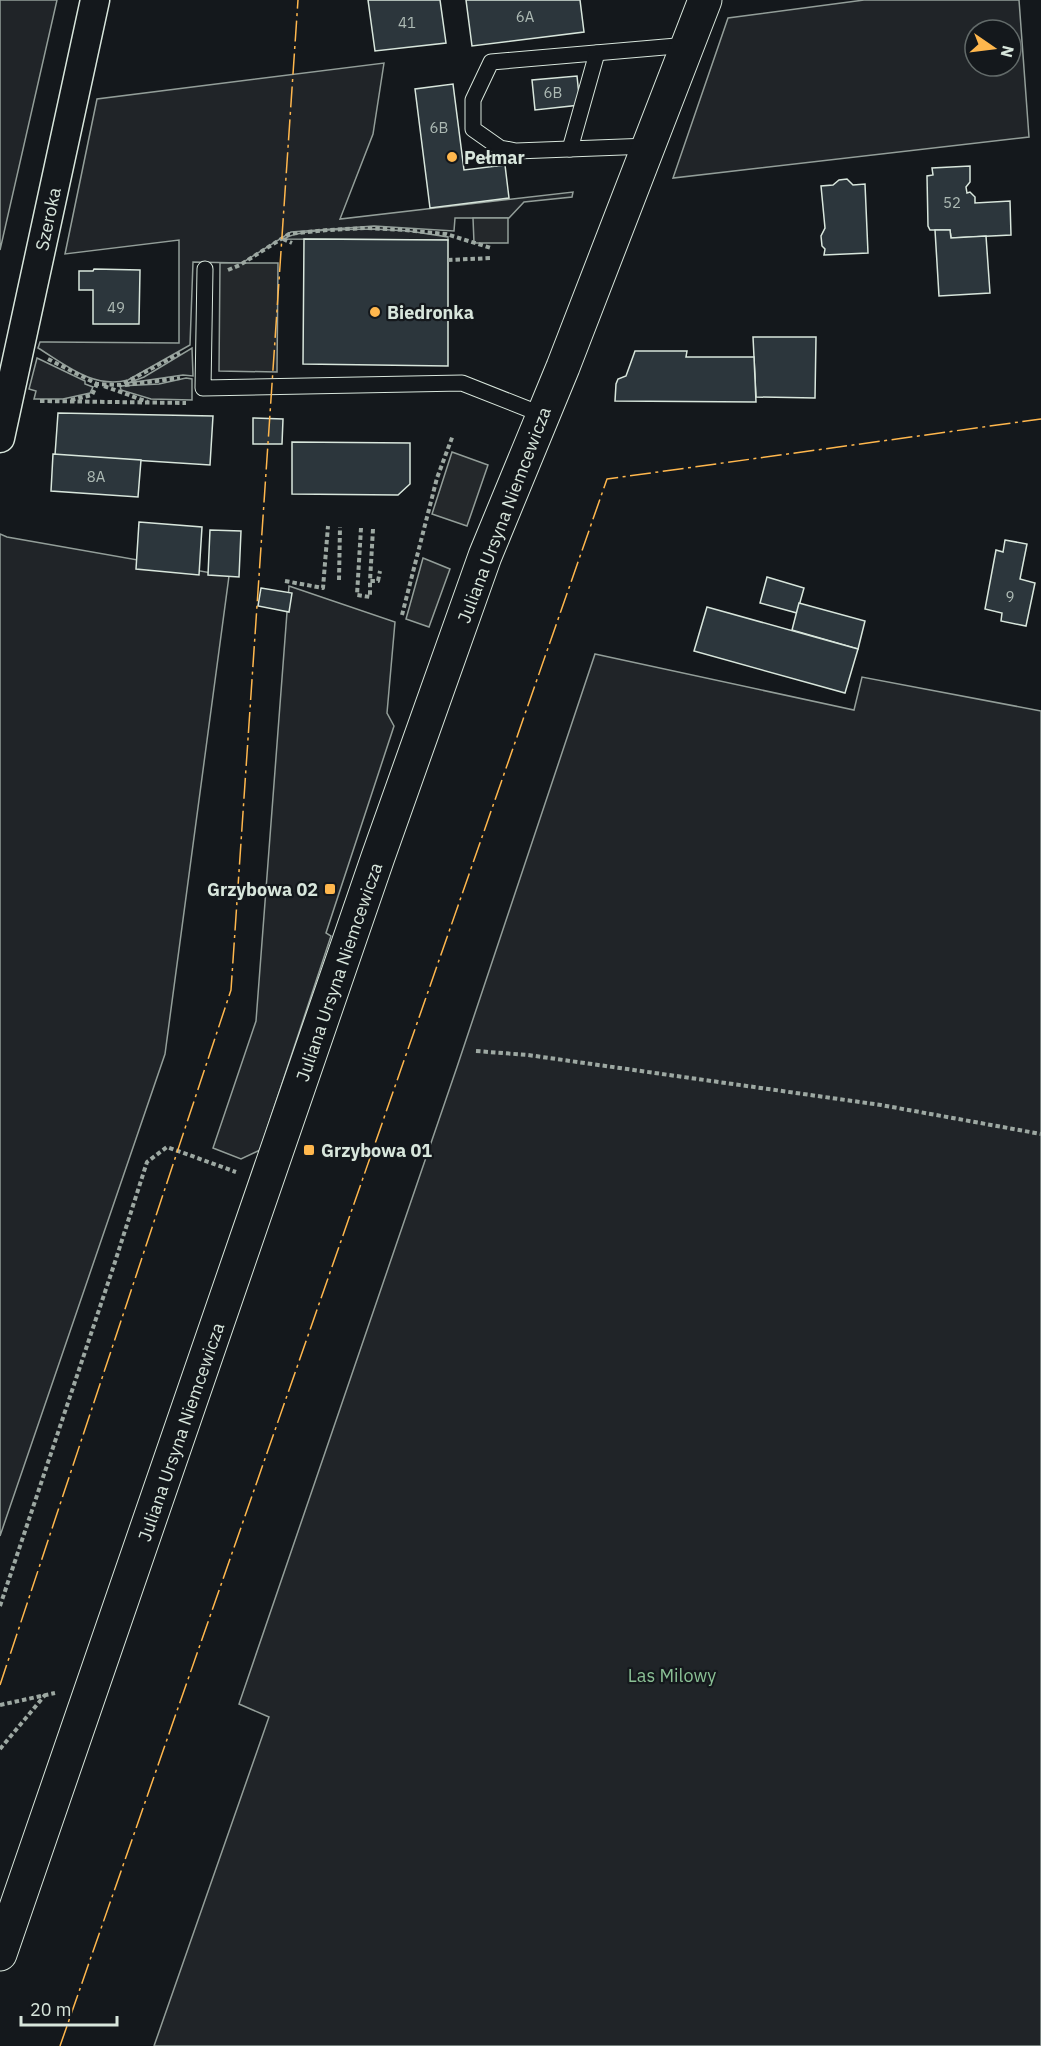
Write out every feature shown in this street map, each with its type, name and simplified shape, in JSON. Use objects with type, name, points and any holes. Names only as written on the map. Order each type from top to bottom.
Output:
[{"type":"street","name":"Szeroka","points":[[0,438],[95,0]]},
{"type":"street","name":"Juliana Ursyna Niemcewicza","points":[[0,1954],[378,857],[485,556],[543,415],[705,0]]},
{"type":"lane","points":[[649,146],[516,151],[500,148],[473,129],[474,100],[491,62],[688,45]]},
{"type":"lane","points":[[570,149],[597,53]]},
{"type":"lane","points":[[205,274],[203,384],[462,382],[543,415]]},
{"type":"path","points":[[205,274],[240,265],[289,234],[328,230],[376,228],[446,234],[491,248]]},
{"type":"path","points":[[283,238],[292,243]]},
{"type":"path","points":[[448,260],[492,258]]},
{"type":"path","points":[[121,385],[204,339]]},
{"type":"path","points":[[20,345],[97,384],[152,403]]},
{"type":"path","points":[[8,401],[203,404],[203,384],[184,376],[121,385],[97,384]]},
{"type":"path","points":[[63,402],[92,395],[97,384]]},
{"type":"path","points":[[402,615],[437,478],[453,435]]},
{"type":"path","points":[[285,581],[323,588],[328,526]]},
{"type":"path","points":[[339,580],[340,527]]},
{"type":"path","points":[[361,528],[357,595],[369,597],[372,529]]},
{"type":"path","points":[[370,581],[378,581],[380,571]]},
{"type":"path","points":[[476,1051],[528,1055],[881,1106],[1041,1134]]},
{"type":"path","points":[[0,1606],[147,1162],[167,1148],[267,1182]]},
{"type":"path","points":[[0,1705],[93,1684]]},
{"type":"path","points":[[0,1749],[45,1695]]},
{"type":"green space","points":[[0,0],[57,0],[0,250]]},
{"type":"green space","points":[[864,0],[1019,0],[1020,18],[963,18],[963,78],[1023,78],[1023,55],[1029,137],[673,178],[728,18]]},
{"type":"green space","points":[[384,63],[373,134],[340,219],[573,192],[572,197],[524,202],[509,218],[455,218],[454,231],[374,226],[291,232],[242,263],[193,262],[190,345],[128,380],[103,381],[80,374],[38,348],[40,342],[179,343],[179,240],[65,254],[97,99]]},
{"type":"green space","points":[[374,229],[409,231],[448,237],[448,240],[284,239],[292,235],[314,231]]},
{"type":"green space","points":[[192,348],[193,376],[183,375],[128,383],[144,377]]},
{"type":"green space","points":[[37,358],[85,381],[85,384],[93,387],[90,393],[63,399],[34,399],[36,391],[29,389]]},
{"type":"green space","points":[[186,378],[192,379],[192,400],[151,399],[121,390],[120,386],[159,384]]},
{"type":"green space","points":[[0,534],[229,576],[165,1054],[0,1536]]},
{"type":"green space","points":[[289,586],[395,622],[387,713],[394,726],[326,933],[331,936],[260,1150],[241,1159],[213,1148],[256,1021]]},
{"type":"green space","name":"Las Milowy","points":[[595,654],[854,710],[862,677],[1041,711],[1041,2046],[154,2046],[269,1717],[239,1704],[457,1067]]},
{"type":"shaded area","points":[[473,218],[508,218],[508,243],[474,243]]},
{"type":"shaded area","points":[[220,263],[278,263],[277,372],[219,371]]},
{"type":"shaded area","points":[[452,452],[488,465],[467,526],[432,514]]},
{"type":"shaded area","points":[[423,558],[450,569],[429,627],[406,619]]},
{"type":"building","points":[[368,0],[440,0],[446,43],[375,51]]},
{"type":"building","points":[[466,0],[580,0],[584,32],[472,46]]},
{"type":"building","points":[[577,76],[580,105],[535,110],[532,80]]},
{"type":"building","points":[[453,84],[464,170],[505,165],[509,198],[430,208],[415,89]]},
{"type":"building","points":[[970,166],[970,182],[966,187],[967,193],[970,192],[975,197],[975,203],[1010,201],[1011,235],[951,238],[950,230],[930,230],[927,176],[933,175],[932,168]]},
{"type":"building","points":[[847,179],[853,185],[865,184],[868,253],[824,255],[825,249],[822,246],[821,236],[825,228],[821,186],[833,185],[839,180]]},
{"type":"building","points":[[935,230],[950,230],[951,238],[986,236],[990,293],[939,296]]},
{"type":"building","name":"Biedronka","points":[[304,239],[448,240],[448,366],[303,364]]},
{"type":"building","points":[[94,269],[140,270],[139,324],[93,324],[93,290],[79,290],[79,271],[93,271]]},
{"type":"building","points":[[753,337],[816,337],[815,398],[756,397]]},
{"type":"building","points":[[635,351],[687,351],[686,357],[754,357],[756,402],[615,401],[618,379],[626,376]]},
{"type":"building","points":[[58,413],[213,416],[210,465],[55,455]]},
{"type":"building","points":[[253,418],[283,419],[282,444],[253,444]]},
{"type":"building","points":[[292,442],[410,443],[410,484],[398,495],[292,494]]},
{"type":"building","points":[[53,454],[141,460],[138,497],[51,491]]},
{"type":"building","points":[[139,522],[202,527],[199,575],[136,569]]},
{"type":"building","points":[[210,530],[241,531],[239,577],[208,575]]},
{"type":"building","points":[[1005,540],[1027,544],[1020,579],[1035,583],[1026,626],[1001,621],[1002,613],[985,609],[996,550],[1003,552]]},
{"type":"building","points":[[767,577],[804,588],[797,613],[760,603]]},
{"type":"building","points":[[261,588],[292,593],[289,612],[258,606]]},
{"type":"building","points":[[799,603],[865,621],[858,649],[792,630]]},
{"type":"building","points":[[707,607],[858,649],[845,693],[694,651]]},
{"type":"power","points":[[0,1685],[231,990],[298,0]]},
{"type":"power","points":[[60,2046],[607,479],[1041,419]]},
{"type":"place","name":"Pełmar","points":[[452,157]]},
{"type":"place","name":"Biedronka","points":[[375,312]]},
{"type":"place","name":"Grzybowa 02","points":[[330,889]]},
{"type":"place","name":"Grzybowa 01","points":[[309,1150]]}]
